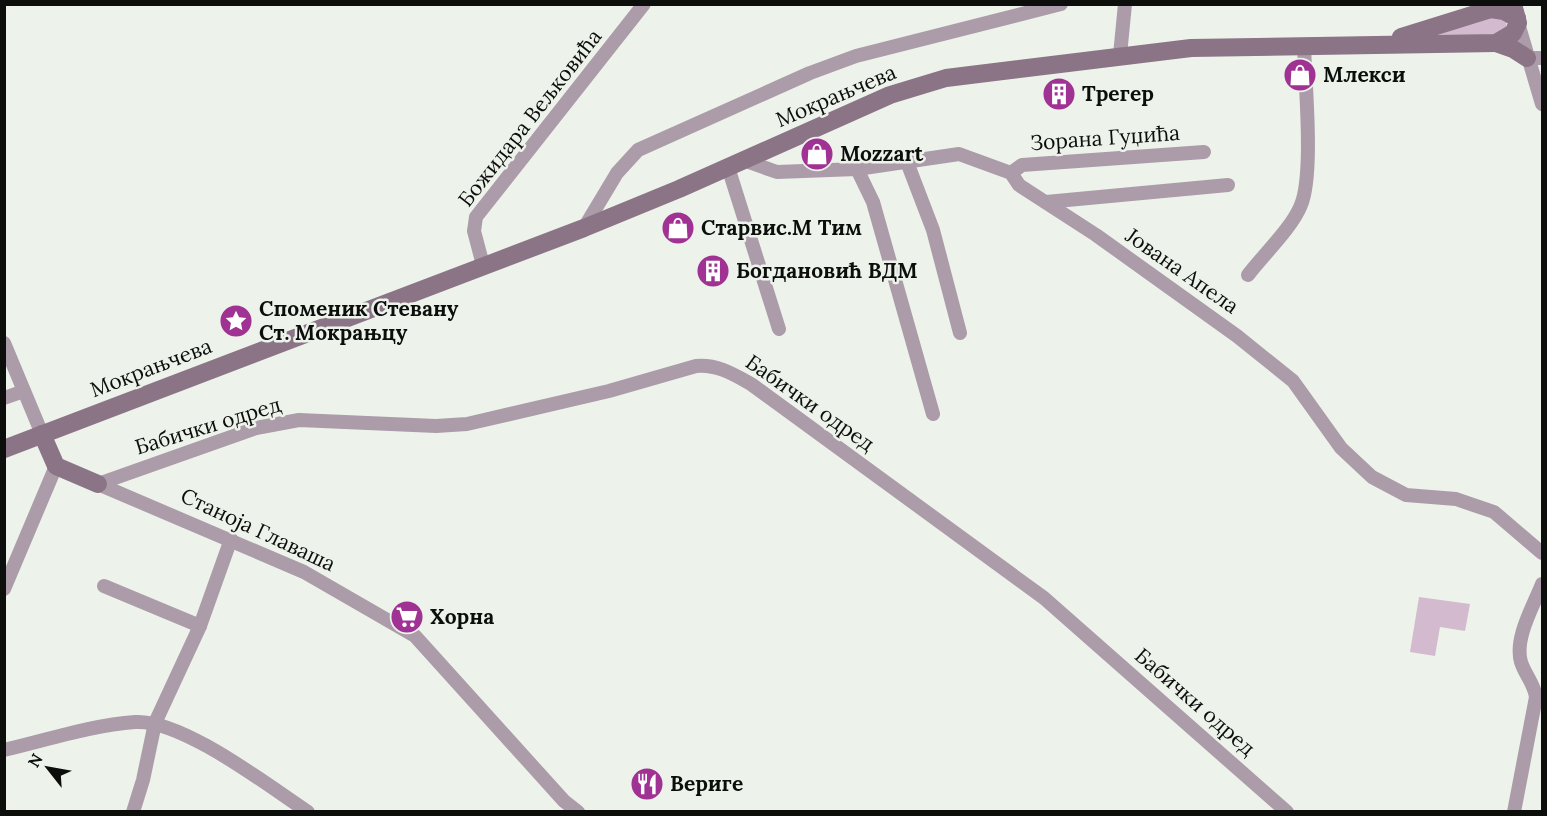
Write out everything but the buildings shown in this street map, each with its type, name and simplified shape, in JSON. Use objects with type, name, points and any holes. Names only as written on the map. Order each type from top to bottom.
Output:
[{"type":"street","name":"Божидара Вељковића","points":[[483,265],[474,231],[476,217],[644,4]]},
{"type":"street","name":"Мокрањчева","points":[[584,228],[617,172],[638,150],[810,73],[856,56],[1061,4]]},
{"type":"street","points":[[1120,55],[1125,4]]},
{"type":"street","name":"Мокрањчева","points":[[1382,43],[1483,8],[1498,9],[1516,15]]},
{"type":"street","points":[[1496,43],[1508,38],[1516,15]]},
{"type":"street","points":[[1516,15],[1535,58],[1542,104]]},
{"type":"street","name":"Мокрањчева","points":[[4,449],[584,228],[736,164],[890,95],[946,78],[1191,48],[1382,43],[1496,43]]},
{"type":"street","points":[[1496,43],[1535,58]]},
{"type":"street","points":[[1248,274],[1300,207],[1305,192],[1307,162],[1305,45]]},
{"type":"street","name":"Зорана Гуџића","points":[[1011,173],[1022,165],[1204,152]]},
{"type":"street","name":"Јована Апела","points":[[736,164],[777,172],[857,169],[959,154],[1011,173],[1019,185],[1237,336],[1293,381],[1341,448],[1372,477],[1406,495],[1456,499],[1494,512],[1542,553]]},
{"type":"street","points":[[907,162],[933,230],[960,333]]},
{"type":"street","points":[[736,164],[779,329]]},
{"type":"street","points":[[857,169],[873,202],[933,414]]},
{"type":"street","points":[[1046,202],[1228,184]]},
{"type":"street","points":[[4,343],[56,466],[4,590]]},
{"type":"street","name":"Бабички одред","points":[[98,484],[256,428],[299,420],[436,426],[467,424],[609,391],[696,366],[708,365],[722,368],[751,384],[1044,598],[1287,812]]},
{"type":"street","points":[[4,398],[24,391]]},
{"type":"street","name":"Станоја Главаша","points":[[56,466],[304,572],[415,636],[564,801],[578,812]]},
{"type":"street","points":[[133,812],[143,780],[154,723],[200,626],[231,540]]},
{"type":"street","points":[[1514,812],[1536,697],[1534,685],[1521,664],[1520,644],[1542,584]]},
{"type":"street","points":[[104,586],[200,626]]},
{"type":"street","points":[[4,750],[115,725],[136,722],[154,723],[185,733],[308,812]]},
{"type":"shaded area","points":[[1491,14],[1507,20],[1506,28],[1497,35],[1427,36]]},
{"type":"shaded area","points":[[1419,597],[1470,604],[1465,631],[1440,627],[1435,656],[1410,652]]},
{"type":"place","name":"Млекси","points":[[1300,75]]},
{"type":"place","name":"Трегер","points":[[1059,94]]},
{"type":"place","name":"Mozzart","points":[[817,154]]},
{"type":"place","name":"Старвис.М Тим","points":[[678,228]]},
{"type":"place","name":"Богдановић ВДМ","points":[[713,271]]},
{"type":"place","name":"Споменик Стевану Ст. Мокрањцу","points":[[236,321]]},
{"type":"place","name":"Хорна","points":[[407,617]]},
{"type":"place","name":"Вериге","points":[[647,784]]}]
